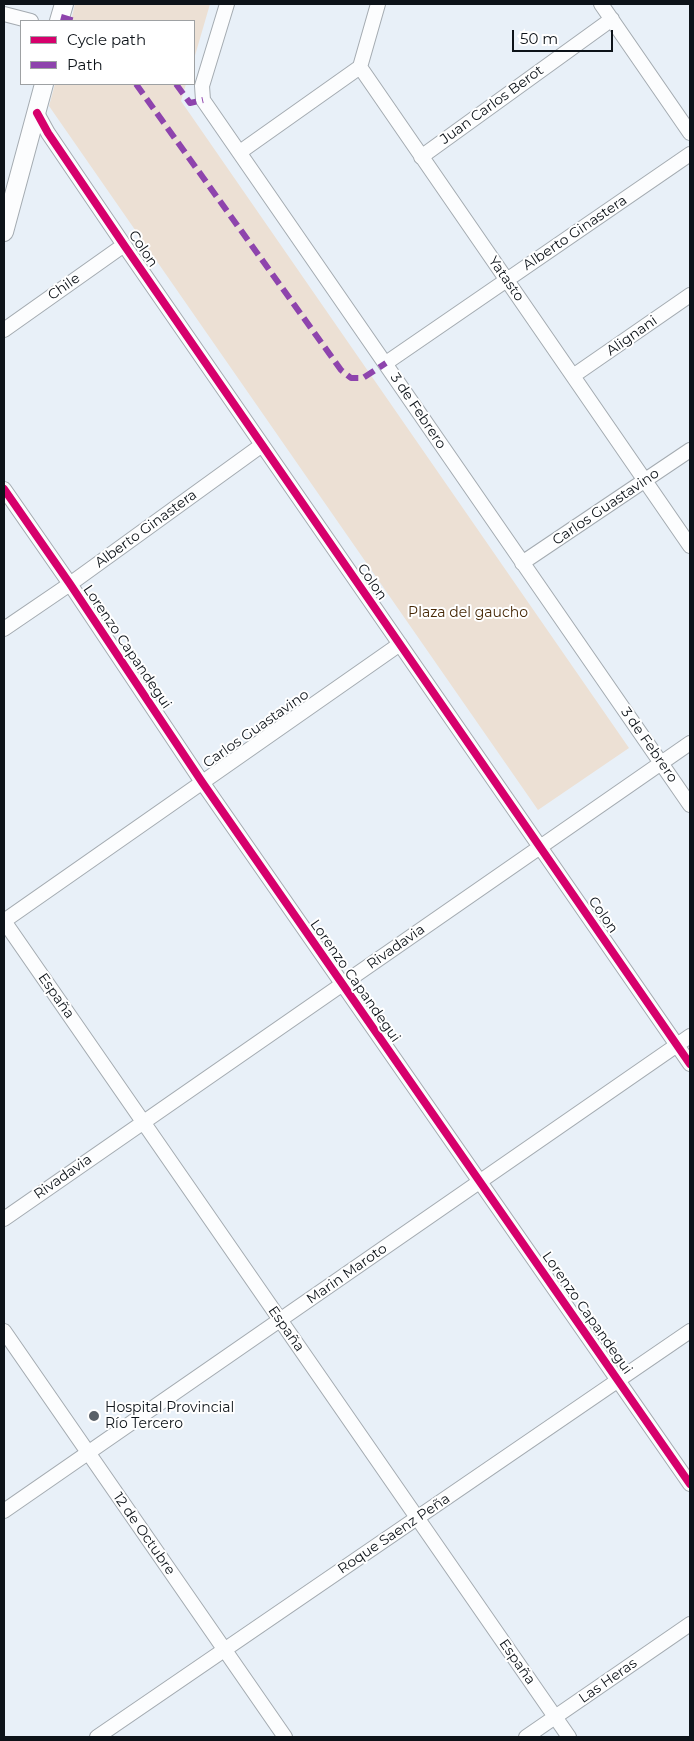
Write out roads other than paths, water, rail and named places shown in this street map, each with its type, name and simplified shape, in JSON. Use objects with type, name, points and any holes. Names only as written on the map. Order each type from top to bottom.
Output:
[{"type":"main road","points":[[60,20],[64,4]]},
{"type":"main road","points":[[5,224],[44,85]]},
{"type":"street","name":"3 de Febrero","points":[[227,4],[202,86],[203,100],[690,805]]},
{"type":"street","points":[[240,152],[360,67],[378,4]]},
{"type":"street","points":[[601,4],[690,133]]},
{"type":"street","points":[[4,14],[27,20]]},
{"type":"street","name":"Juan Carlos Berot","points":[[422,157],[612,19]]},
{"type":"street","name":"Yatasto","points":[[360,67],[690,546]]},
{"type":"street","name":"Colon","points":[[37,113],[48,133],[124,245],[690,1064]]},
{"type":"street","name":"Alberto Ginastera","points":[[386,363],[690,154]]},
{"type":"street","name":"Chile","points":[[4,330],[124,245]]},
{"type":"street","name":"Alignani","points":[[573,376],[690,295]]},
{"type":"street","name":"Alberto Ginastera","points":[[4,629],[70,584],[262,445]]},
{"type":"street","name":"Carlos Guastavino","points":[[522,562],[690,450]]},
{"type":"street","name":"Lorenzo Capandegui","points":[[4,489],[202,782],[690,1484]]},
{"type":"street","name":"Carlos Guastavino","points":[[4,921],[400,644]]},
{"type":"street","name":"Rivadavia","points":[[4,1219],[690,743]]},
{"type":"street","name":"España","points":[[4,921],[569,1737]]},
{"type":"street","name":"Marin Maroto","points":[[4,1511],[690,1036]]},
{"type":"street","name":"12 de Octubre","points":[[4,1331],[285,1737]]},
{"type":"street","name":"Roque Saenz Peña","points":[[97,1737],[690,1331]]},
{"type":"street","name":"Las Heras","points":[[526,1737],[690,1624]]},
{"type":"place","name":"Hospital Provincial Río Tercero","points":[[94,1416]]},
{"type":"park label","name":"Plaza del gaucho","points":[[468,613]]}]
